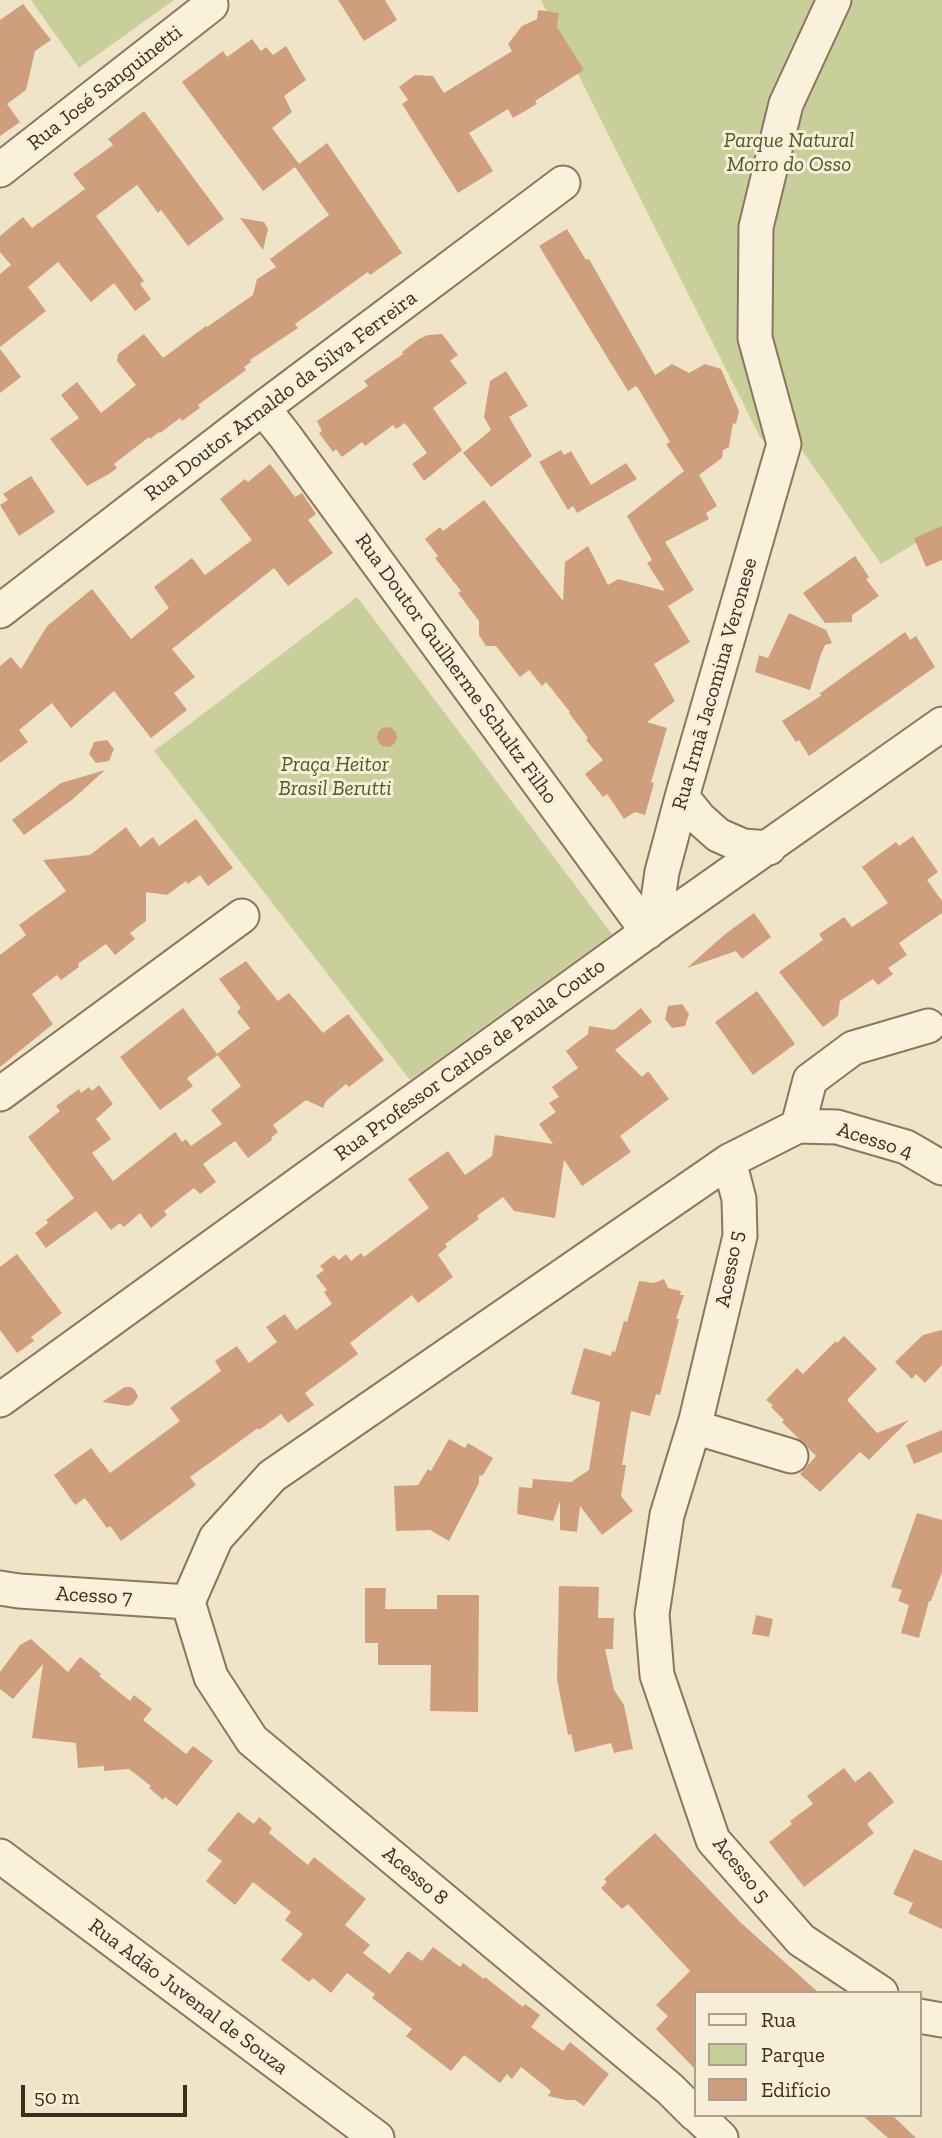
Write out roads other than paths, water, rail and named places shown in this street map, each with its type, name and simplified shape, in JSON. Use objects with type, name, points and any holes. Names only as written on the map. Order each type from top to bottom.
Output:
[{"type":"street","name":"Rua Irmã Jacomina Veronese","points":[[651,929],[662,872],[682,797],[784,444],[755,338],[756,227],[786,104],[834,0]]},
{"type":"street","name":"Rua José Sanguinetti","points":[[0,170],[211,5]]},
{"type":"street","name":"Rua Doutor Arnaldo da Silva Ferreira","points":[[0,611],[262,408],[563,183]]},
{"type":"street","name":"Rua Doutor Guilherme Schultz Filho","points":[[262,408],[651,929]]},
{"type":"street","name":"Rua Professor Carlos de Paula Couto","points":[[0,1400],[651,929],[942,724]]},
{"type":"street","points":[[682,797],[699,818],[718,835],[743,846],[769,848]]},
{"type":"street","points":[[0,1094],[242,916]]},
{"type":"street","points":[[798,1126],[810,1080],[853,1048],[928,1026]]},
{"type":"street","name":"Acesso 4","points":[[729,1161],[798,1126],[837,1126],[906,1147],[942,1168]]},
{"type":"street","points":[[188,1602],[216,1538],[272,1476],[729,1161]]},
{"type":"street","name":"Acesso 5","points":[[729,1161],[739,1199],[740,1236],[694,1427],[667,1515],[652,1614],[657,1675],[713,1840],[801,1940],[878,1991]]},
{"type":"street","points":[[694,1427],[791,1456]]},
{"type":"street","name":"Acesso 7","points":[[0,1588],[188,1602]]},
{"type":"street","name":"Acesso 8","points":[[188,1602],[211,1676],[252,1740],[660,2080],[694,2112]]},
{"type":"street","name":"Rua Adão Juvenal de Souza","points":[[0,1856],[377,2138]]},
{"type":"street","points":[[921,2016],[942,2020]]},
{"type":"street","name":"Acesso 8","points":[[699,2117],[720,2138]]},
{"type":"park label","name":"Parque Natural Morro do Osso","points":[[789,153]]},
{"type":"park label","name":"Praça Heitor Brasil Berutti","points":[[335,777]]}]
